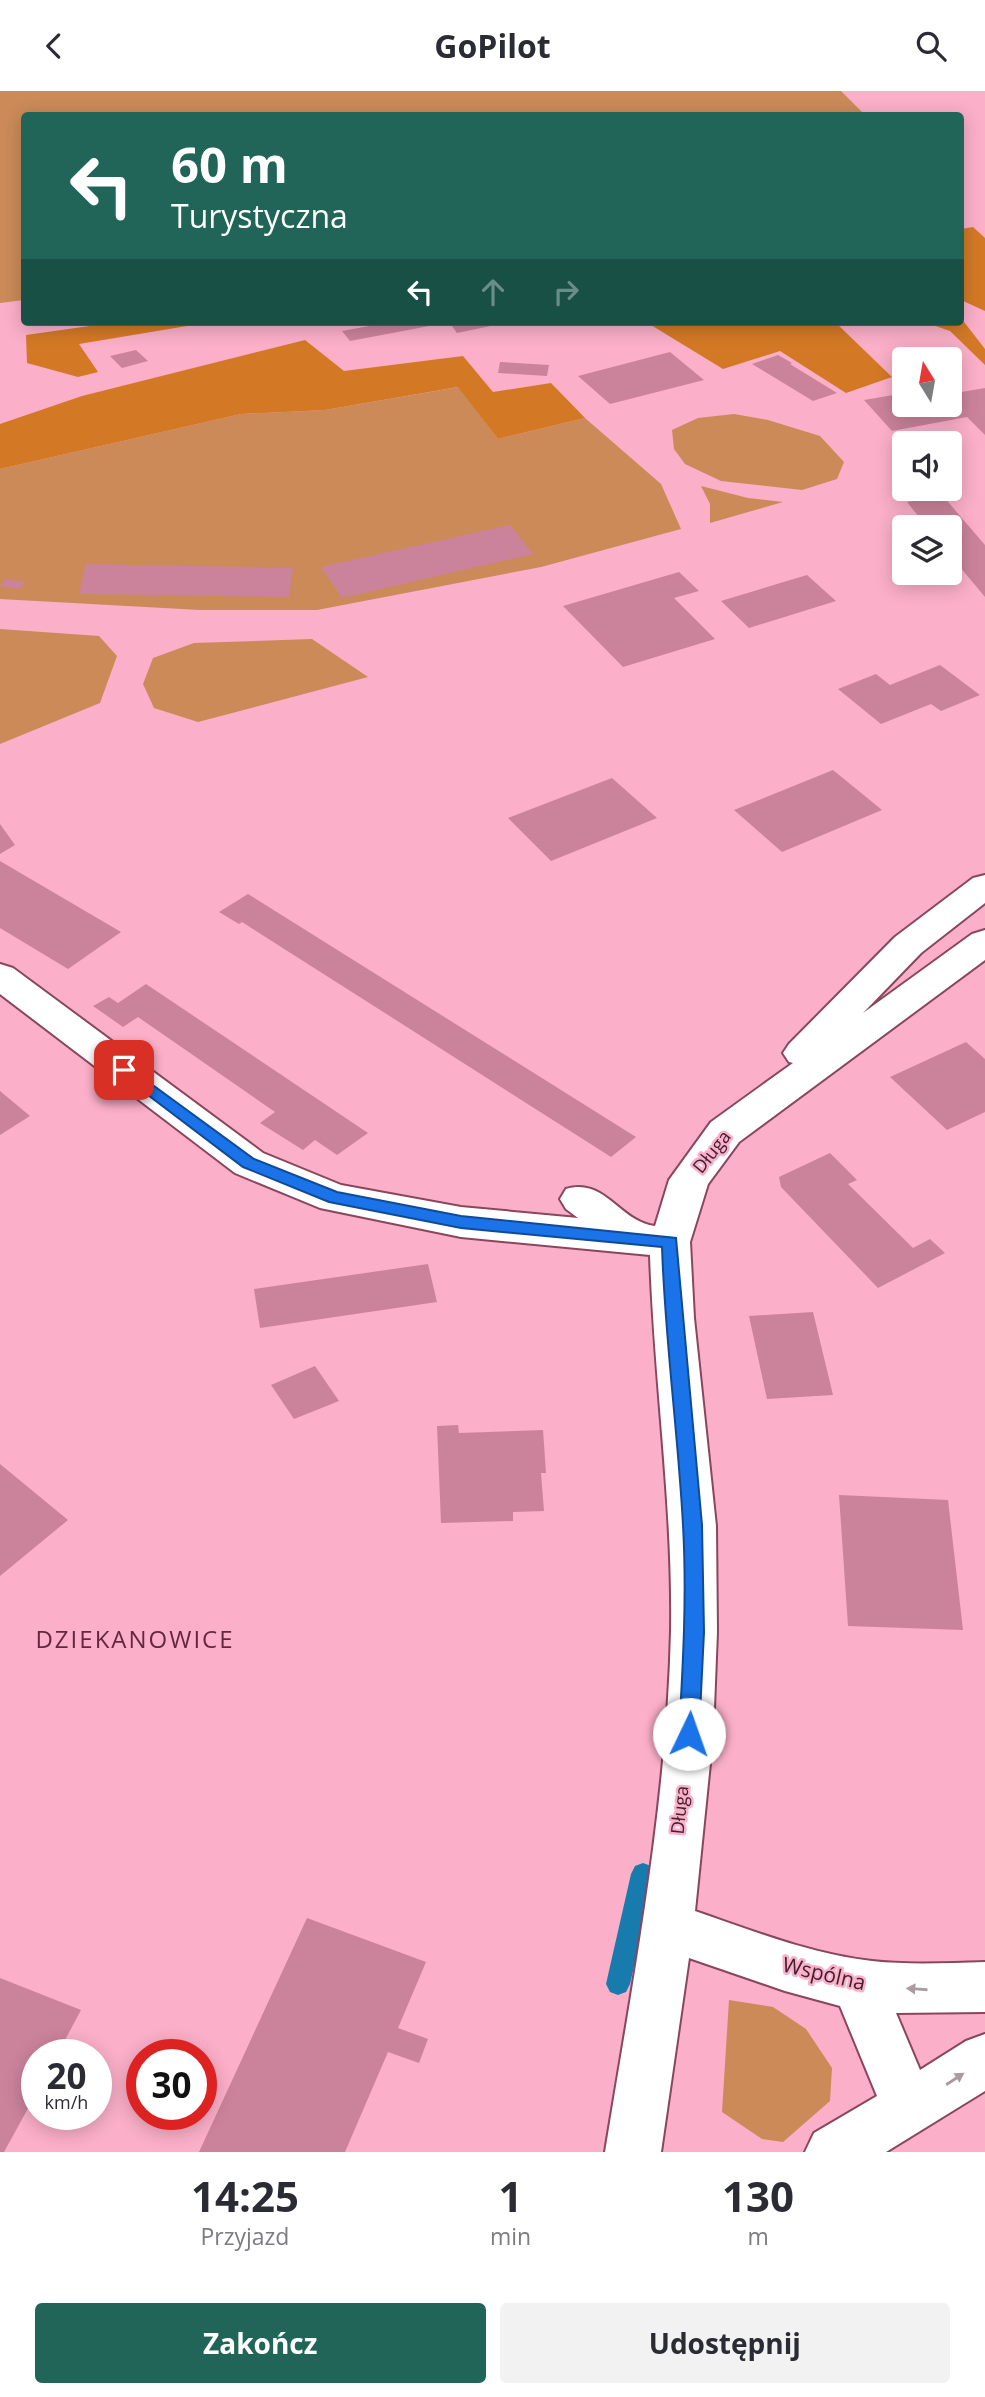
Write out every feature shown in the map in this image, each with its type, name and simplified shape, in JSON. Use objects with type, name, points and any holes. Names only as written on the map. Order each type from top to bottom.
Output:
[{"type":"street","points":[[725,1132],[908,945],[985,886]]},
{"type":"street","name":"Długa","points":[[632,2152],[668,1926],[689,1734],[694,1632],[693,1525],[673,1318],[653,1241],[689,1180],[725,1132],[985,942]]},
{"type":"street","points":[[0,976],[249,1163],[334,1198],[461,1222],[653,1241]]},
{"type":"street","points":[[580,1199],[653,1241]]},
{"type":"street","name":"Wspólna","points":[[668,1926],[775,1963],[857,1984],[926,1990],[985,1987]]},
{"type":"street","points":[[857,1984],[909,2108]]},
{"type":"street","points":[[833,2152],[985,2060]]},
{"type":"shaded area","points":[[0,91],[841,91],[862,112],[21,112],[21,300],[0,303]]},
{"type":"shaded area","points":[[973,227],[985,238],[985,311],[964,301],[964,228]]},
{"type":"shaded area","points":[[964,322],[985,349],[985,365],[950,331],[936,326],[964,326]]},
{"type":"shaded area","points":[[90,326],[187,326],[79,344],[98,372],[78,377],[27,363],[26,335]]},
{"type":"shaded area","points":[[653,326],[839,326],[892,377],[846,393],[780,351],[723,369]]},
{"type":"shaded area","points":[[305,340],[344,371],[463,356],[493,392],[551,383],[585,418],[498,439],[458,387],[325,410],[241,414],[0,469],[0,424],[82,396]]},
{"type":"shaded area","points":[[459,387],[498,439],[585,418],[661,484],[681,529],[541,567],[317,610],[200,610],[0,599],[0,469],[241,414],[325,410]]},
{"type":"shaded area","points":[[734,414],[768,420],[820,436],[844,462],[837,479],[802,490],[721,481],[685,464],[674,449],[672,430],[698,418]]},
{"type":"shaded area","points":[[701,486],[748,498],[783,502],[710,523],[710,504]]},
{"type":"shaded area","points":[[0,629],[99,636],[117,656],[100,703],[0,744]]},
{"type":"shaded area","points":[[312,639],[368,677],[198,722],[154,708],[143,684],[153,658],[194,643]]},
{"type":"shaded area","points":[[729,2000],[773,2007],[806,2029],[832,2068],[830,2101],[783,2142],[762,2139],[722,2112]]},
{"type":"building","points":[[369,326],[429,326],[350,341],[342,331]]},
{"type":"building","points":[[452,326],[491,326],[457,333]]},
{"type":"building","points":[[136,350],[148,361],[122,368],[110,356]]},
{"type":"building","points":[[670,352],[704,380],[610,404],[578,376]]},
{"type":"building","points":[[778,355],[837,393],[813,401],[752,364]]},
{"type":"building","points":[[500,362],[549,365],[547,376],[498,373]]},
{"type":"building","points":[[985,388],[985,435],[967,417],[892,431],[864,400],[892,395],[892,417],[962,417],[962,392]]},
{"type":"building","points":[[947,501],[959,515],[917,515],[907,502]]},
{"type":"building","points":[[962,518],[985,545],[985,597],[962,569]]},
{"type":"building","points":[[510,525],[533,554],[342,598],[321,567]]},
{"type":"building","points":[[86,564],[293,568],[289,597],[79,594]]},
{"type":"building","points":[[679,572],[699,591],[674,598],[715,639],[623,667],[563,606]]},
{"type":"building","points":[[807,575],[836,601],[749,628],[721,601]]},
{"type":"building","points":[[5,579],[25,582],[19,589],[0,586]]},
{"type":"building","points":[[940,665],[980,695],[941,711],[931,704],[881,724],[838,689],[876,674],[890,685]]},
{"type":"building","points":[[833,770],[882,810],[782,852],[734,810]]},
{"type":"building","points":[[612,778],[657,818],[551,861],[508,818]]},
{"type":"building","points":[[0,824],[15,845],[0,854]]},
{"type":"building","points":[[0,861],[121,932],[68,969],[0,928]]},
{"type":"building","points":[[248,894],[636,1137],[611,1157],[242,922],[239,924],[219,912]]},
{"type":"building","points":[[146,984],[368,1133],[337,1155],[315,1140],[303,1150],[260,1123],[275,1112],[138,1017],[123,1027],[93,1006],[109,997],[118,1003]]},
{"type":"building","points":[[966,1042],[985,1059],[985,1112],[947,1130],[890,1077]]},
{"type":"building","points":[[0,1091],[30,1116],[0,1135]]},
{"type":"building","points":[[830,1153],[857,1180],[848,1184],[913,1248],[930,1239],[945,1253],[878,1288],[781,1187],[779,1177]]},
{"type":"building","points":[[428,1264],[437,1302],[260,1328],[254,1289]]},
{"type":"building","points":[[813,1312],[833,1395],[767,1399],[749,1316]]},
{"type":"building","points":[[315,1366],[339,1401],[294,1419],[271,1385]]},
{"type":"building","points":[[458,1425],[459,1433],[543,1430],[546,1473],[541,1473],[544,1511],[513,1512],[513,1521],[441,1523],[437,1426]]},
{"type":"building","points":[[0,1464],[68,1520],[0,1576]]},
{"type":"building","points":[[839,1495],[948,1500],[963,1630],[848,1626]]},
{"type":"building","points":[[307,1918],[426,1962],[398,2028],[428,2039],[419,2063],[388,2052],[345,2152],[199,2152],[209,2130],[217,2130],[217,2113]]},
{"type":"building","points":[[0,1978],[81,2010],[66,2039],[21,2039],[21,2121],[4,2152],[0,2152]]},
{"type":"waterway","points":[[618,1984],[643,1874]]},
{"type":"district","name":"DZIEKANOWICE","points":[[135,1640]]},
{"type":"route","points":[[124,1070],[249,1163],[334,1198],[461,1222],[670,1242],[673,1318],[693,1525],[694,1632],[689,1734]]}]
